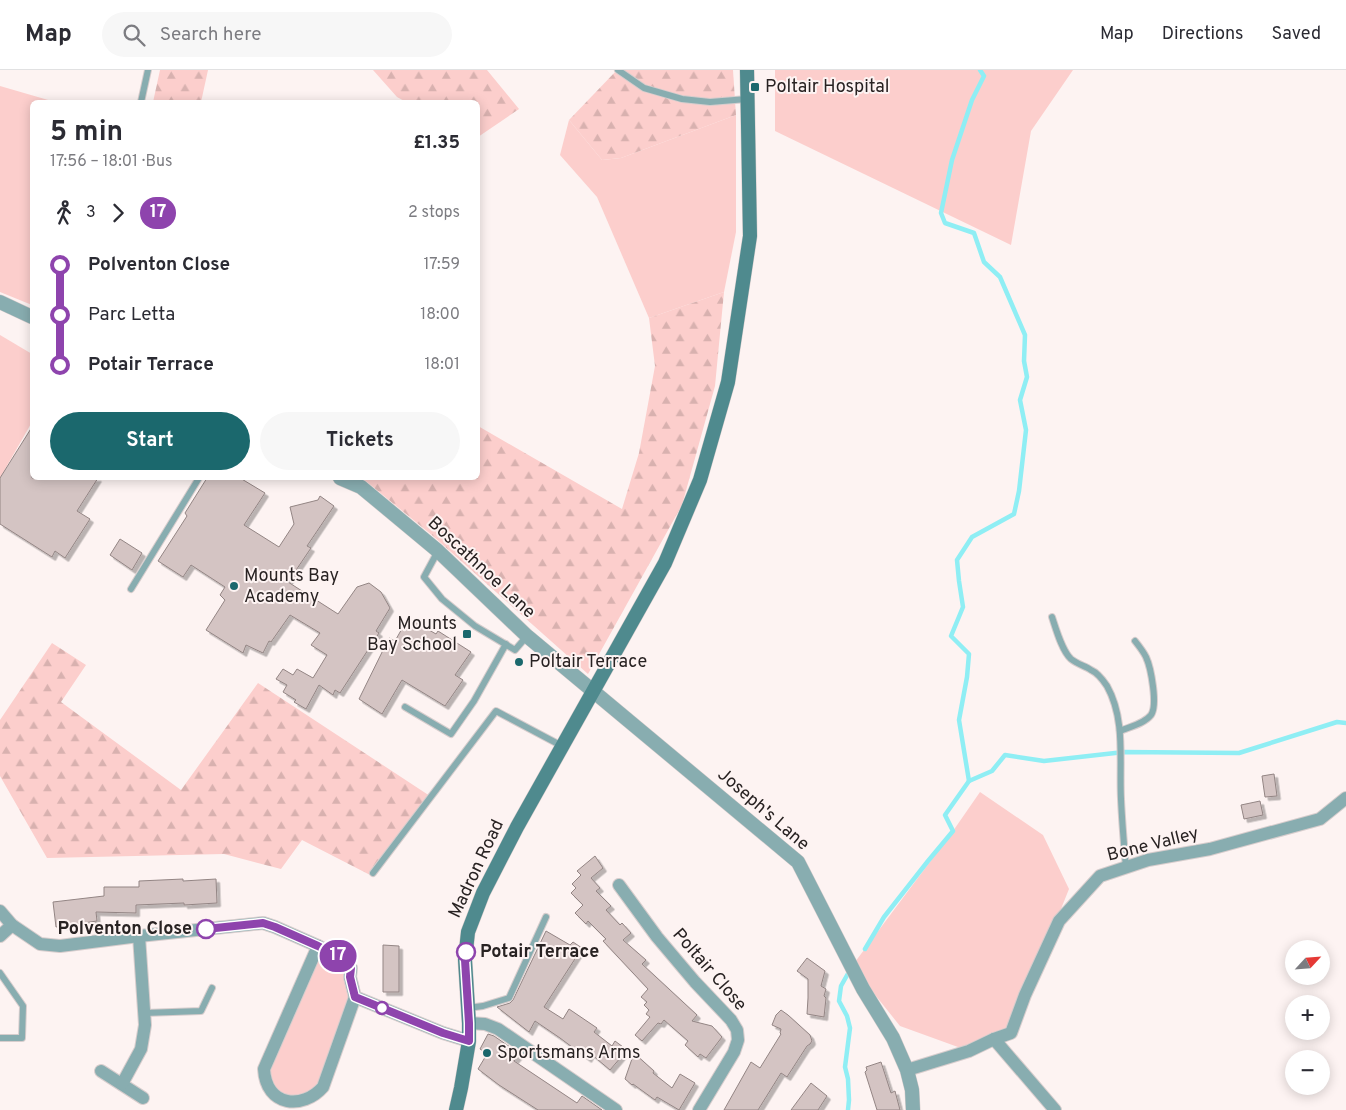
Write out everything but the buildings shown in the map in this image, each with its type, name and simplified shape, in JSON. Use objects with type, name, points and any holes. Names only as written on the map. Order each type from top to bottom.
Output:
[{"type":"main road","name":"Madron Road","points":[[456,1110],[469,1041],[465,960],[468,932],[483,893],[517,827],[665,562],[700,480],[728,382],[750,236],[747,70]]},
{"type":"street","points":[[0,302],[30,316]]},
{"type":"street","name":"Boscathnoe Lane","points":[[345,480],[361,487],[438,551],[527,636],[594,691]]},
{"type":"street","name":"Joseph's Lane","points":[[594,691],[798,862],[863,989],[893,1038],[907,1070],[912,1090],[913,1110]]},
{"type":"street","name":"Bone Valley","points":[[907,1070],[969,1051],[1012,1033],[1025,995],[1059,922],[1100,876],[1148,860],[1210,848],[1320,818],[1346,798]]},
{"type":"street","name":"Poltair Close","points":[[619,885],[657,937],[695,982],[731,1020],[737,1030],[738,1040],[734,1052],[699,1110]]},
{"type":"street","points":[[0,911],[12,925],[40,944],[60,946],[263,923],[318,946],[345,960],[351,968],[350,977],[355,997],[323,1087],[314,1100],[300,1107],[291,1107],[277,1100],[267,1087],[264,1069],[318,946]]},
{"type":"street","points":[[0,936],[12,925]]},
{"type":"street","points":[[122,1084],[141,1049],[144,1025],[139,936]]},
{"type":"street","points":[[355,997],[443,1033],[469,1041]]},
{"type":"street","points":[[469,1023],[485,1024],[498,1029],[613,1109]]},
{"type":"street","points":[[994,1039],[1055,1110]]},
{"type":"street","points":[[101,1071],[143,1098]]},
{"type":"lane","points":[[141,100],[148,70]]},
{"type":"lane","points":[[618,70],[644,88],[682,99],[710,102],[747,99]]},
{"type":"lane","points":[[131,589],[198,480]]},
{"type":"lane","points":[[438,551],[424,578],[448,605],[475,626],[515,650],[527,636]]},
{"type":"lane","points":[[1052,618],[1063,648],[1070,658],[1100,677],[1113,700],[1118,714],[1126,868]]},
{"type":"lane","points":[[1120,731],[1145,720],[1153,710],[1150,668],[1135,641]]},
{"type":"lane","points":[[405,707],[451,734],[474,701],[506,644]]},
{"type":"lane","points":[[373,873],[496,711],[562,746]]},
{"type":"lane","points":[[468,1008],[483,1006],[509,998],[546,917]]},
{"type":"lane","points":[[0,973],[23,1006],[22,1038],[0,1038]]},
{"type":"lane","points":[[144,1013],[201,1011],[212,988]]},
{"type":"green space","points":[[160,70],[208,70],[201,100],[153,100]]},
{"type":"green space","points":[[373,70],[487,70],[519,109],[480,136],[480,100],[402,100],[397,97]]},
{"type":"green space","points":[[617,70],[733,70],[736,115],[621,158],[602,160],[569,120]]},
{"type":"green space","points":[[775,70],[1073,70],[1031,131],[1011,245],[775,131]]},
{"type":"green space","points":[[0,86],[48,100],[30,100],[30,304],[0,292]]},
{"type":"green space","points":[[736,115],[736,232],[724,292],[649,318],[597,197],[560,155],[569,120],[602,160],[621,158]]},
{"type":"green space","points":[[724,292],[715,386],[682,505],[588,674],[433,536],[364,480],[480,480],[480,427],[622,509],[639,453],[655,366],[649,318]]},
{"type":"green space","points":[[0,335],[30,353],[30,426],[0,478]]},
{"type":"green space","points":[[52,643],[86,665],[61,702],[181,790],[258,683],[433,798],[374,877],[302,840],[281,869],[224,854],[47,858],[0,776],[0,720]]},
{"type":"green space","points":[[980,792],[1043,835],[1069,889],[1011,1033],[969,1051],[900,1026],[852,966]]},
{"type":"green space","points":[[318,946],[345,960],[352,986],[323,1087],[307,1104],[300,1107],[291,1107],[265,1078]]},
{"type":"waterway","points":[[865,949],[884,917],[953,831],[945,815],[969,781],[959,720],[969,654],[951,636],[963,607],[957,560],[972,537],[1014,514],[1019,491],[1026,430],[1020,400],[1027,377],[1024,361],[1025,335],[1000,277],[984,262],[974,233],[945,223],[941,213],[952,160],[972,100],[984,76],[980,70]]},
{"type":"waterway","points":[[969,781],[992,771],[1005,755],[1044,761],[1124,752],[1239,753],[1337,722],[1346,723]]},
{"type":"waterway","points":[[848,1110],[848,1079],[845,1067],[850,1028],[847,1016],[839,1001],[841,986],[850,970]]},
{"type":"bus line","name":"17","points":[[206,929],[263,923],[275,927],[345,960],[351,968],[350,977],[355,997],[443,1033],[469,1041],[466,952]]},
{"type":"place","name":"Poltair Hospital","points":[[755,87]]},
{"type":"place","name":"Mounts Bay Academy","points":[[234,586]]},
{"type":"place","name":"Mounts Bay School","points":[[467,634]]},
{"type":"place","name":"Poltair Terrace","points":[[519,662]]},
{"type":"place","name":"Polventon Close","points":[[206,929]]},
{"type":"place","name":"Potair Terrace","points":[[466,952]]},
{"type":"place","name":"Sportsmans Arms","points":[[487,1053]]}]
